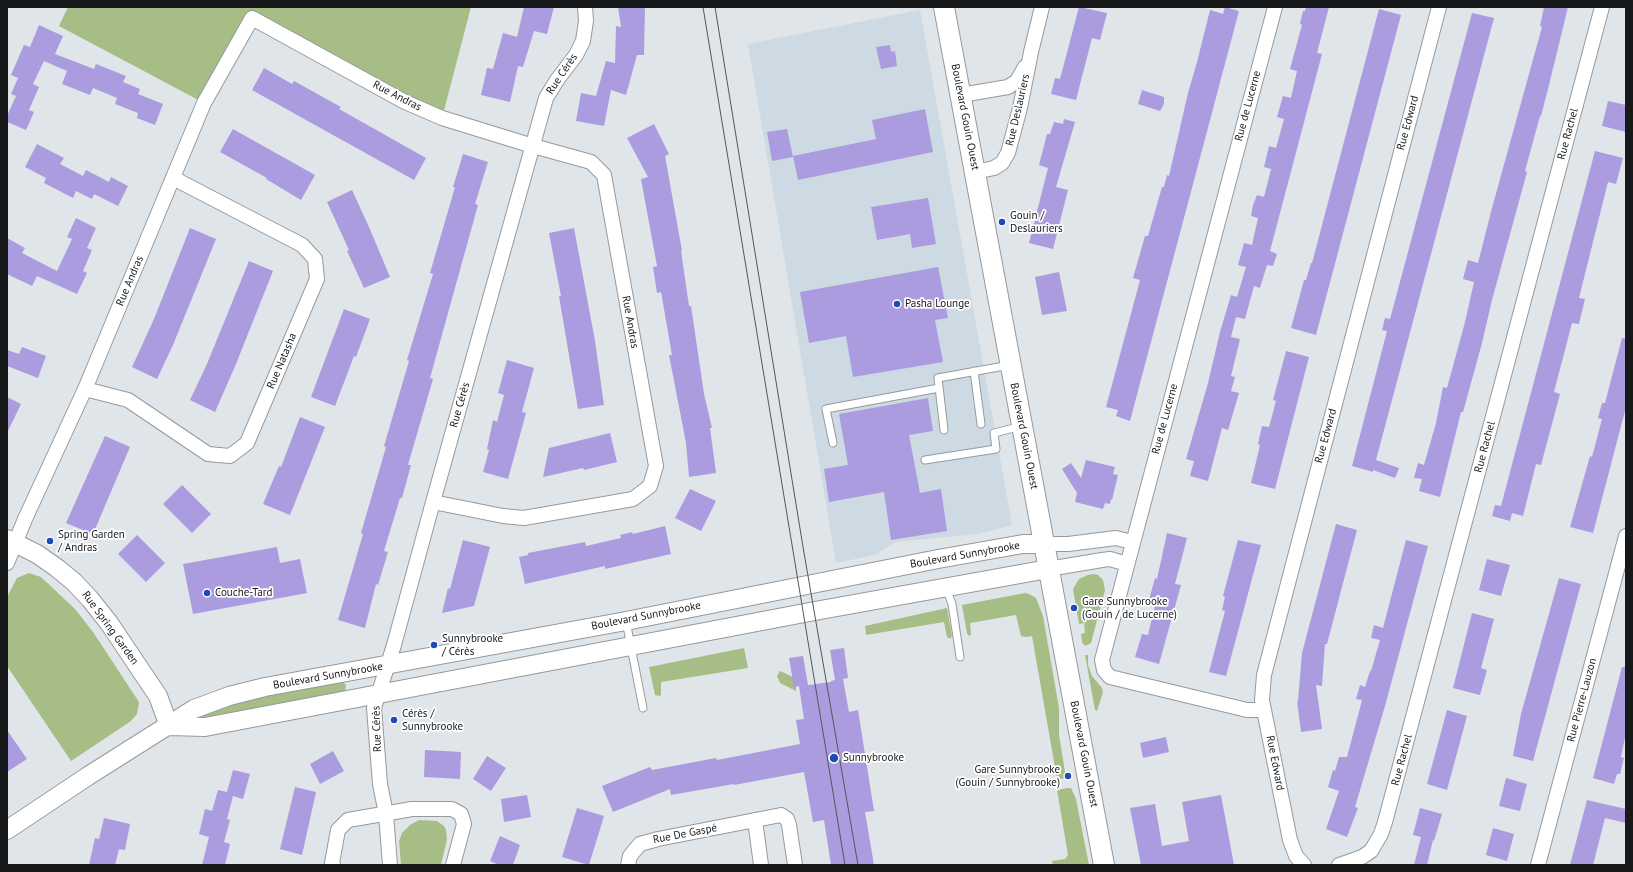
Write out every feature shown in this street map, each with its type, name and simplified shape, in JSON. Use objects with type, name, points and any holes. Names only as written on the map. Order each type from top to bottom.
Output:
[{"type":"main road","name":"Boulevard Gouin Ouest","points":[[944,7],[1104,865]]},
{"type":"street","name":"Rue Cérès","points":[[390,865],[386,814],[380,784],[374,708],[394,644],[546,98],[557,80],[576,55],[583,41],[586,21],[584,7]]},
{"type":"street","name":"Rue Deslauriers","points":[[975,172],[994,168],[1005,158],[1011,145],[1042,7]]},
{"type":"street","name":"Rue de Lucerne","points":[[1263,710],[1252,711],[1120,680],[1110,677],[1102,665],[1103,652],[1275,7]]},
{"type":"street","name":"Rue Edward","points":[[1304,865],[1296,856],[1290,840],[1263,710],[1262,687],[1267,661],[1439,7]]},
{"type":"street","name":"Rue Rachel","points":[[1339,865],[1362,858],[1371,851],[1381,834],[1385,822],[1602,7]]},
{"type":"street","name":"Rue Andras","points":[[7,563],[11,541],[25,519],[85,389],[204,103],[252,18],[405,102],[442,118],[591,162],[604,175],[656,466],[650,486],[633,499],[524,518],[503,516],[433,502]]},
{"type":"street","name":"Rue Deslauriers","points":[[960,95],[1002,88],[1013,84],[1021,76],[1031,52]]},
{"type":"street","name":"Rue Natasha","points":[[85,389],[128,400],[208,454],[230,456],[247,443],[316,279],[314,259],[302,245],[173,178]]},
{"type":"street","name":"Rue Pierre-Lauzon","points":[[1538,865],[1626,536]]},
{"type":"street","name":"Boulevard Sunnybrooke","points":[[7,830],[94,772],[194,709],[228,696],[265,687],[387,666],[626,621],[938,559],[1023,544],[1068,544],[1116,538],[1132,542]]},
{"type":"street","name":"Rue Spring Garden","points":[[11,541],[37,554],[57,568],[74,582],[90,599],[109,623],[155,692],[162,705],[168,726]]},
{"type":"street","points":[[168,726],[205,727],[1048,569],[1110,559],[1127,564]]},
{"type":"street","points":[[333,865],[332,863],[338,830],[348,820],[418,809],[452,809],[461,814],[464,824],[453,865]]},
{"type":"street","name":"Rue De Gaspé","points":[[628,865],[630,856],[640,844],[658,839],[781,815],[787,819],[789,826],[795,865]]},
{"type":"street","points":[[755,820],[761,865]]},
{"type":"lane","points":[[944,430],[938,378],[1010,364]]},
{"type":"lane","points":[[974,371],[982,424]]},
{"type":"lane","points":[[833,443],[826,408],[939,388]]},
{"type":"lane","points":[[925,460],[996,449],[994,432],[1022,426]]},
{"type":"lane","points":[[946,587],[952,604],[960,657]]},
{"type":"lane","points":[[626,621],[643,708]]},
{"type":"shaded area","points":[[920,10],[1012,525],[978,534],[895,542],[875,555],[836,563],[748,44]]},
{"type":"green space","points":[[68,7],[471,7],[442,118],[252,18],[204,103],[59,26]]},
{"type":"green space","points":[[29,573],[41,577],[75,609],[93,632],[139,702],[137,714],[131,721],[71,761],[7,666],[7,597],[17,578]]},
{"type":"green space","points":[[1094,574],[1098,575],[1103,580],[1105,590],[1091,643],[1085,646],[1082,642],[1081,634],[1085,633],[1084,623],[1079,624],[1073,589],[1079,579]]},
{"type":"green space","points":[[1025,593],[1036,598],[1043,616],[1059,708],[1059,735],[1066,778],[1057,779],[1032,636],[1021,636],[1016,615],[970,623],[971,635],[969,636],[967,633],[962,605]]},
{"type":"green space","points":[[947,608],[952,636],[950,639],[947,637],[944,622],[866,635],[865,626]]},
{"type":"green space","points":[[744,648],[748,668],[661,682],[661,695],[655,695],[649,667]]},
{"type":"green space","points":[[1085,655],[1088,655],[1088,665],[1092,676],[1102,688],[1103,692],[1097,711],[1095,710]]},
{"type":"green space","points":[[780,671],[793,677],[796,682],[796,691],[780,683],[777,676]]},
{"type":"green space","points":[[343,682],[346,685],[345,691],[203,719],[202,715],[261,697]]},
{"type":"green space","points":[[1071,788],[1076,799],[1089,865],[1053,865],[1052,861],[1065,859],[1068,855],[1057,790]]},
{"type":"green space","points":[[419,820],[437,821],[444,826],[446,830],[447,839],[441,865],[401,865],[399,841],[402,833],[410,825]]},
{"type":"building","points":[[524,7],[554,7],[547,34],[534,31],[523,67],[518,66],[510,102],[481,95],[487,68],[493,69],[503,33],[517,37]]},
{"type":"building","points":[[618,7],[645,7],[644,55],[637,55],[626,95],[611,90],[604,126],[576,121],[581,93],[596,96],[606,61],[615,63],[616,26],[621,27]]},
{"type":"building","points":[[1079,7],[1107,13],[1100,40],[1092,38],[1076,100],[1051,94],[1055,78],[1060,79]]},
{"type":"building","points":[[1225,7],[1239,11],[1130,421],[1116,416],[1118,410],[1106,407],[1140,280],[1133,278],[1145,236],[1148,236],[1162,187],[1164,187],[1167,175],[1169,176],[1188,93],[1210,10],[1223,14]]},
{"type":"building","points":[[1306,7],[1329,7],[1317,53],[1322,54],[1270,251],[1277,254],[1273,266],[1267,265],[1260,288],[1254,286],[1245,319],[1236,317],[1231,337],[1240,339],[1231,376],[1235,377],[1231,391],[1239,393],[1228,430],[1222,428],[1208,481],[1190,476],[1194,461],[1186,459],[1231,295],[1237,297],[1246,267],[1238,265],[1244,243],[1252,245],[1258,218],[1251,216],[1253,205],[1257,195],[1264,197],[1271,169],[1264,167],[1269,146],[1276,148],[1284,119],[1277,117],[1283,96],[1291,98],[1297,71],[1290,69],[1302,25],[1300,24],[1303,11],[1305,11]]},
{"type":"building","points":[[1544,7],[1568,7],[1541,116],[1525,171],[1527,172],[1492,300],[1482,343],[1463,412],[1461,412],[1440,497],[1419,491],[1422,479],[1414,478],[1418,463],[1424,465],[1436,423],[1443,387],[1447,388],[1474,282],[1463,279],[1468,260],[1478,263],[1542,27],[1540,26]]},
{"type":"building","points":[[1379,9],[1401,15],[1316,335],[1291,328],[1304,280],[1306,280],[1312,263]]},
{"type":"building","points":[[1472,13],[1494,18],[1376,460],[1399,468],[1395,478],[1373,470],[1373,472],[1352,466],[1387,331],[1382,330],[1385,318],[1390,319]]},
{"type":"building","points":[[39,25],[63,36],[55,54],[94,69],[96,64],[126,76],[123,82],[140,89],[138,94],[163,104],[155,125],[137,118],[138,113],[115,104],[117,98],[93,88],[90,95],[62,84],[67,71],[44,61],[33,84],[39,87],[29,110],[34,112],[26,130],[7,122],[7,116],[16,96],[11,94],[18,78],[11,75],[24,45],[30,47]]},
{"type":"building","points":[[890,45],[891,52],[895,51],[897,66],[881,69],[876,47]]},
{"type":"building","points":[[264,68],[292,84],[294,81],[341,107],[339,109],[426,158],[414,180],[252,90]]},
{"type":"building","points":[[1142,90],[1164,97],[1164,104],[1160,111],[1138,104]]},
{"type":"building","points":[[1608,101],[1626,105],[1626,132],[1602,126]]},
{"type":"building","points":[[925,109],[933,152],[798,180],[793,156],[876,139],[872,120]]},
{"type":"building","points":[[1064,119],[1075,122],[1056,187],[1068,190],[1053,249],[1029,243],[1048,168],[1039,165],[1047,134],[1050,134],[1054,122],[1063,124]]},
{"type":"building","points":[[654,124],[669,154],[665,156],[682,251],[689,306],[691,306],[704,394],[712,428],[710,428],[716,473],[689,477],[686,443],[669,355],[672,355],[661,292],[657,293],[653,267],[657,266],[641,179],[648,177],[627,138]]},
{"type":"building","points":[[233,129],[315,175],[301,200],[266,179],[267,178],[220,152]]},
{"type":"building","points":[[787,129],[793,157],[772,161],[767,132]]},
{"type":"building","points":[[37,144],[64,158],[60,164],[83,176],[86,170],[109,182],[111,177],[128,186],[118,206],[94,194],[92,199],[76,191],[73,198],[44,183],[46,178],[25,167]]},
{"type":"building","points":[[1595,151],[1623,158],[1616,184],[1608,182],[1579,298],[1585,299],[1579,324],[1572,323],[1554,392],[1560,394],[1541,465],[1536,464],[1523,516],[1512,513],[1510,521],[1492,516],[1495,505],[1501,506]]},
{"type":"building","points":[[463,154],[488,162],[475,204],[478,205],[430,378],[433,379],[408,465],[411,465],[402,498],[400,498],[384,551],[388,552],[378,585],[376,584],[365,628],[338,620],[386,447],[384,446],[409,361],[407,360],[433,274],[430,273]]},
{"type":"building","points":[[352,190],[390,277],[364,288],[347,251],[349,250],[327,202]]},
{"type":"building","points":[[928,198],[936,244],[912,248],[910,234],[877,240],[871,207]]},
{"type":"building","points":[[76,218],[96,228],[87,248],[92,250],[83,271],[87,273],[77,294],[37,276],[32,286],[7,274],[7,238],[25,248],[22,253],[57,271],[72,239],[67,237]]},
{"type":"building","points":[[190,228],[216,239],[173,345],[157,379],[132,367],[154,319]]},
{"type":"building","points":[[574,228],[595,341],[604,405],[578,409],[559,296],[561,296],[549,233]]},
{"type":"building","points":[[249,261],[273,271],[215,412],[190,400],[207,364]]},
{"type":"building","points":[[938,267],[948,318],[935,320],[943,362],[853,377],[846,336],[809,343],[800,292]]},
{"type":"building","points":[[1059,272],[1067,311],[1042,315],[1035,277]]},
{"type":"building","points":[[344,309],[370,319],[335,406],[311,397]]},
{"type":"building","points":[[1622,338],[1626,339],[1626,407],[1593,533],[1570,527],[1590,456],[1592,457],[1602,419],[1598,418],[1602,403],[1605,403]]},
{"type":"building","points":[[22,347],[46,356],[38,378],[7,366],[7,350],[19,354]]},
{"type":"building","points":[[1286,351],[1309,357],[1275,489],[1251,483],[1260,445],[1258,444],[1262,426],[1269,427],[1276,401],[1273,400]]},
{"type":"building","points":[[507,360],[534,368],[522,412],[526,413],[508,479],[483,472],[489,450],[487,449],[493,420],[497,422],[504,395],[498,393]]},
{"type":"building","points":[[7,397],[21,404],[7,433]]},
{"type":"building","points":[[928,398],[933,431],[909,435],[920,493],[941,489],[947,531],[891,540],[884,492],[829,502],[824,469],[848,465],[839,414]]},
{"type":"building","points":[[300,417],[325,427],[290,515],[263,504],[279,466],[281,467]]},
{"type":"building","points":[[610,433],[617,462],[584,470],[583,468],[543,477],[549,448]]},
{"type":"building","points":[[105,436],[130,447],[93,534],[66,523]]},
{"type":"building","points":[[1086,460],[1115,467],[1113,474],[1118,475],[1112,500],[1111,499],[1110,504],[1105,503],[1103,509],[1075,502],[1077,493],[1062,469],[1071,463],[1081,478]]},
{"type":"building","points":[[182,485],[211,514],[192,533],[163,504]]},
{"type":"building","points":[[690,489],[716,501],[701,531],[675,518]]},
{"type":"building","points":[[1336,524],[1357,530],[1327,644],[1325,644],[1322,686],[1316,685],[1322,729],[1301,732],[1297,701],[1302,653]]},
{"type":"building","points":[[665,526],[671,554],[605,569],[605,566],[525,584],[519,557],[528,555],[528,553],[585,542],[586,546],[621,538],[620,535],[632,532],[633,534]]},
{"type":"building","points":[[1167,533],[1187,538],[1175,584],[1181,585],[1159,664],[1135,657],[1142,634],[1148,635],[1156,602],[1149,600],[1155,578],[1157,579]]},
{"type":"building","points":[[137,535],[165,563],[146,582],[118,554]]},
{"type":"building","points":[[463,540],[490,547],[474,606],[442,613],[448,588],[450,589]]},
{"type":"building","points":[[1238,540],[1261,545],[1226,676],[1209,672],[1225,611],[1222,610],[1225,597],[1223,596]]},
{"type":"building","points":[[1406,540],[1428,546],[1385,706],[1355,807],[1358,808],[1347,837],[1326,829],[1339,791],[1328,787],[1339,757],[1347,757],[1362,700],[1356,699],[1360,685],[1365,687],[1380,640],[1371,638],[1374,625],[1383,628]]},
{"type":"building","points":[[277,547],[280,563],[300,559],[307,593],[193,614],[183,564]]},
{"type":"building","points":[[1487,559],[1510,565],[1501,596],[1479,590]]},
{"type":"building","points":[[1559,578],[1581,584],[1533,761],[1513,756],[1521,714]]},
{"type":"building","points":[[1472,613],[1494,619],[1481,668],[1487,670],[1480,695],[1453,688]]},
{"type":"building","points":[[844,648],[848,678],[843,679],[849,712],[858,710],[874,811],[865,812],[874,865],[831,865],[824,820],[813,822],[804,772],[671,795],[670,789],[613,812],[602,786],[650,767],[652,770],[716,758],[717,760],[800,744],[796,720],[804,719],[799,686],[794,687],[789,658],[803,656],[808,685],[831,682],[835,680],[830,650]]},
{"type":"building","points":[[1622,667],[1626,667],[1626,733],[1621,757],[1624,758],[1620,774],[1617,774],[1614,784],[1593,778]]},
{"type":"building","points":[[1447,710],[1467,716],[1447,790],[1427,784]]},
{"type":"building","points":[[7,730],[27,759],[7,772]]},
{"type":"building","points":[[1166,737],[1169,752],[1143,758],[1140,743]]},
{"type":"building","points":[[425,750],[461,752],[460,779],[424,777]]},
{"type":"building","points":[[333,751],[344,771],[320,784],[310,764]]},
{"type":"building","points":[[487,756],[506,768],[491,791],[473,779]]},
{"type":"building","points":[[233,770],[250,774],[243,799],[233,796],[227,819],[230,820],[224,842],[230,844],[225,865],[202,865],[209,837],[199,834],[205,809],[212,811],[218,790],[227,792]]},
{"type":"building","points":[[1506,778],[1527,784],[1520,811],[1499,806]]},
{"type":"building","points":[[295,787],[316,792],[302,855],[280,849]]},
{"type":"building","points":[[527,795],[531,817],[504,822],[501,799]]},
{"type":"building","points":[[1221,795],[1234,865],[1141,865],[1130,808],[1155,804],[1162,846],[1189,841],[1182,802]]},
{"type":"building","points":[[1587,800],[1626,809],[1626,823],[1605,818],[1593,865],[1570,865]]},
{"type":"building","points":[[577,808],[604,816],[589,865],[562,857]]},
{"type":"building","points":[[1420,808],[1442,814],[1434,841],[1433,840],[1427,865],[1414,865],[1421,837],[1413,835]]},
{"type":"building","points":[[104,818],[130,824],[125,850],[119,849],[115,865],[89,865],[95,838],[99,839]]},
{"type":"building","points":[[1493,828],[1514,834],[1507,861],[1486,855]]},
{"type":"building","points":[[500,836],[520,845],[513,865],[499,865],[490,861]]},
{"type":"tram line","points":[[703,7],[845,865]]},
{"type":"tram line","points":[[715,7],[803,547],[858,865]]},
{"type":"place","name":"Gouin / Deslauriers","points":[[1002,222]]},
{"type":"place","name":"Pasha Lounge","points":[[897,304]]},
{"type":"place","name":"Spring Garden / Andras","points":[[50,541]]},
{"type":"place","name":"Couche-Tard","points":[[207,593]]},
{"type":"place","name":"Gare Sunnybrooke (Gouin / de Lucerne)","points":[[1074,608]]},
{"type":"place","name":"Sunnybrooke / Cérès","points":[[434,645]]},
{"type":"place","name":"Cérès / Sunnybrooke","points":[[394,720]]},
{"type":"place","name":"Sunnybrooke","points":[[834,758]]},
{"type":"place","name":"Gare Sunnybrooke (Gouin / Sunnybrooke)","points":[[1068,776]]}]
